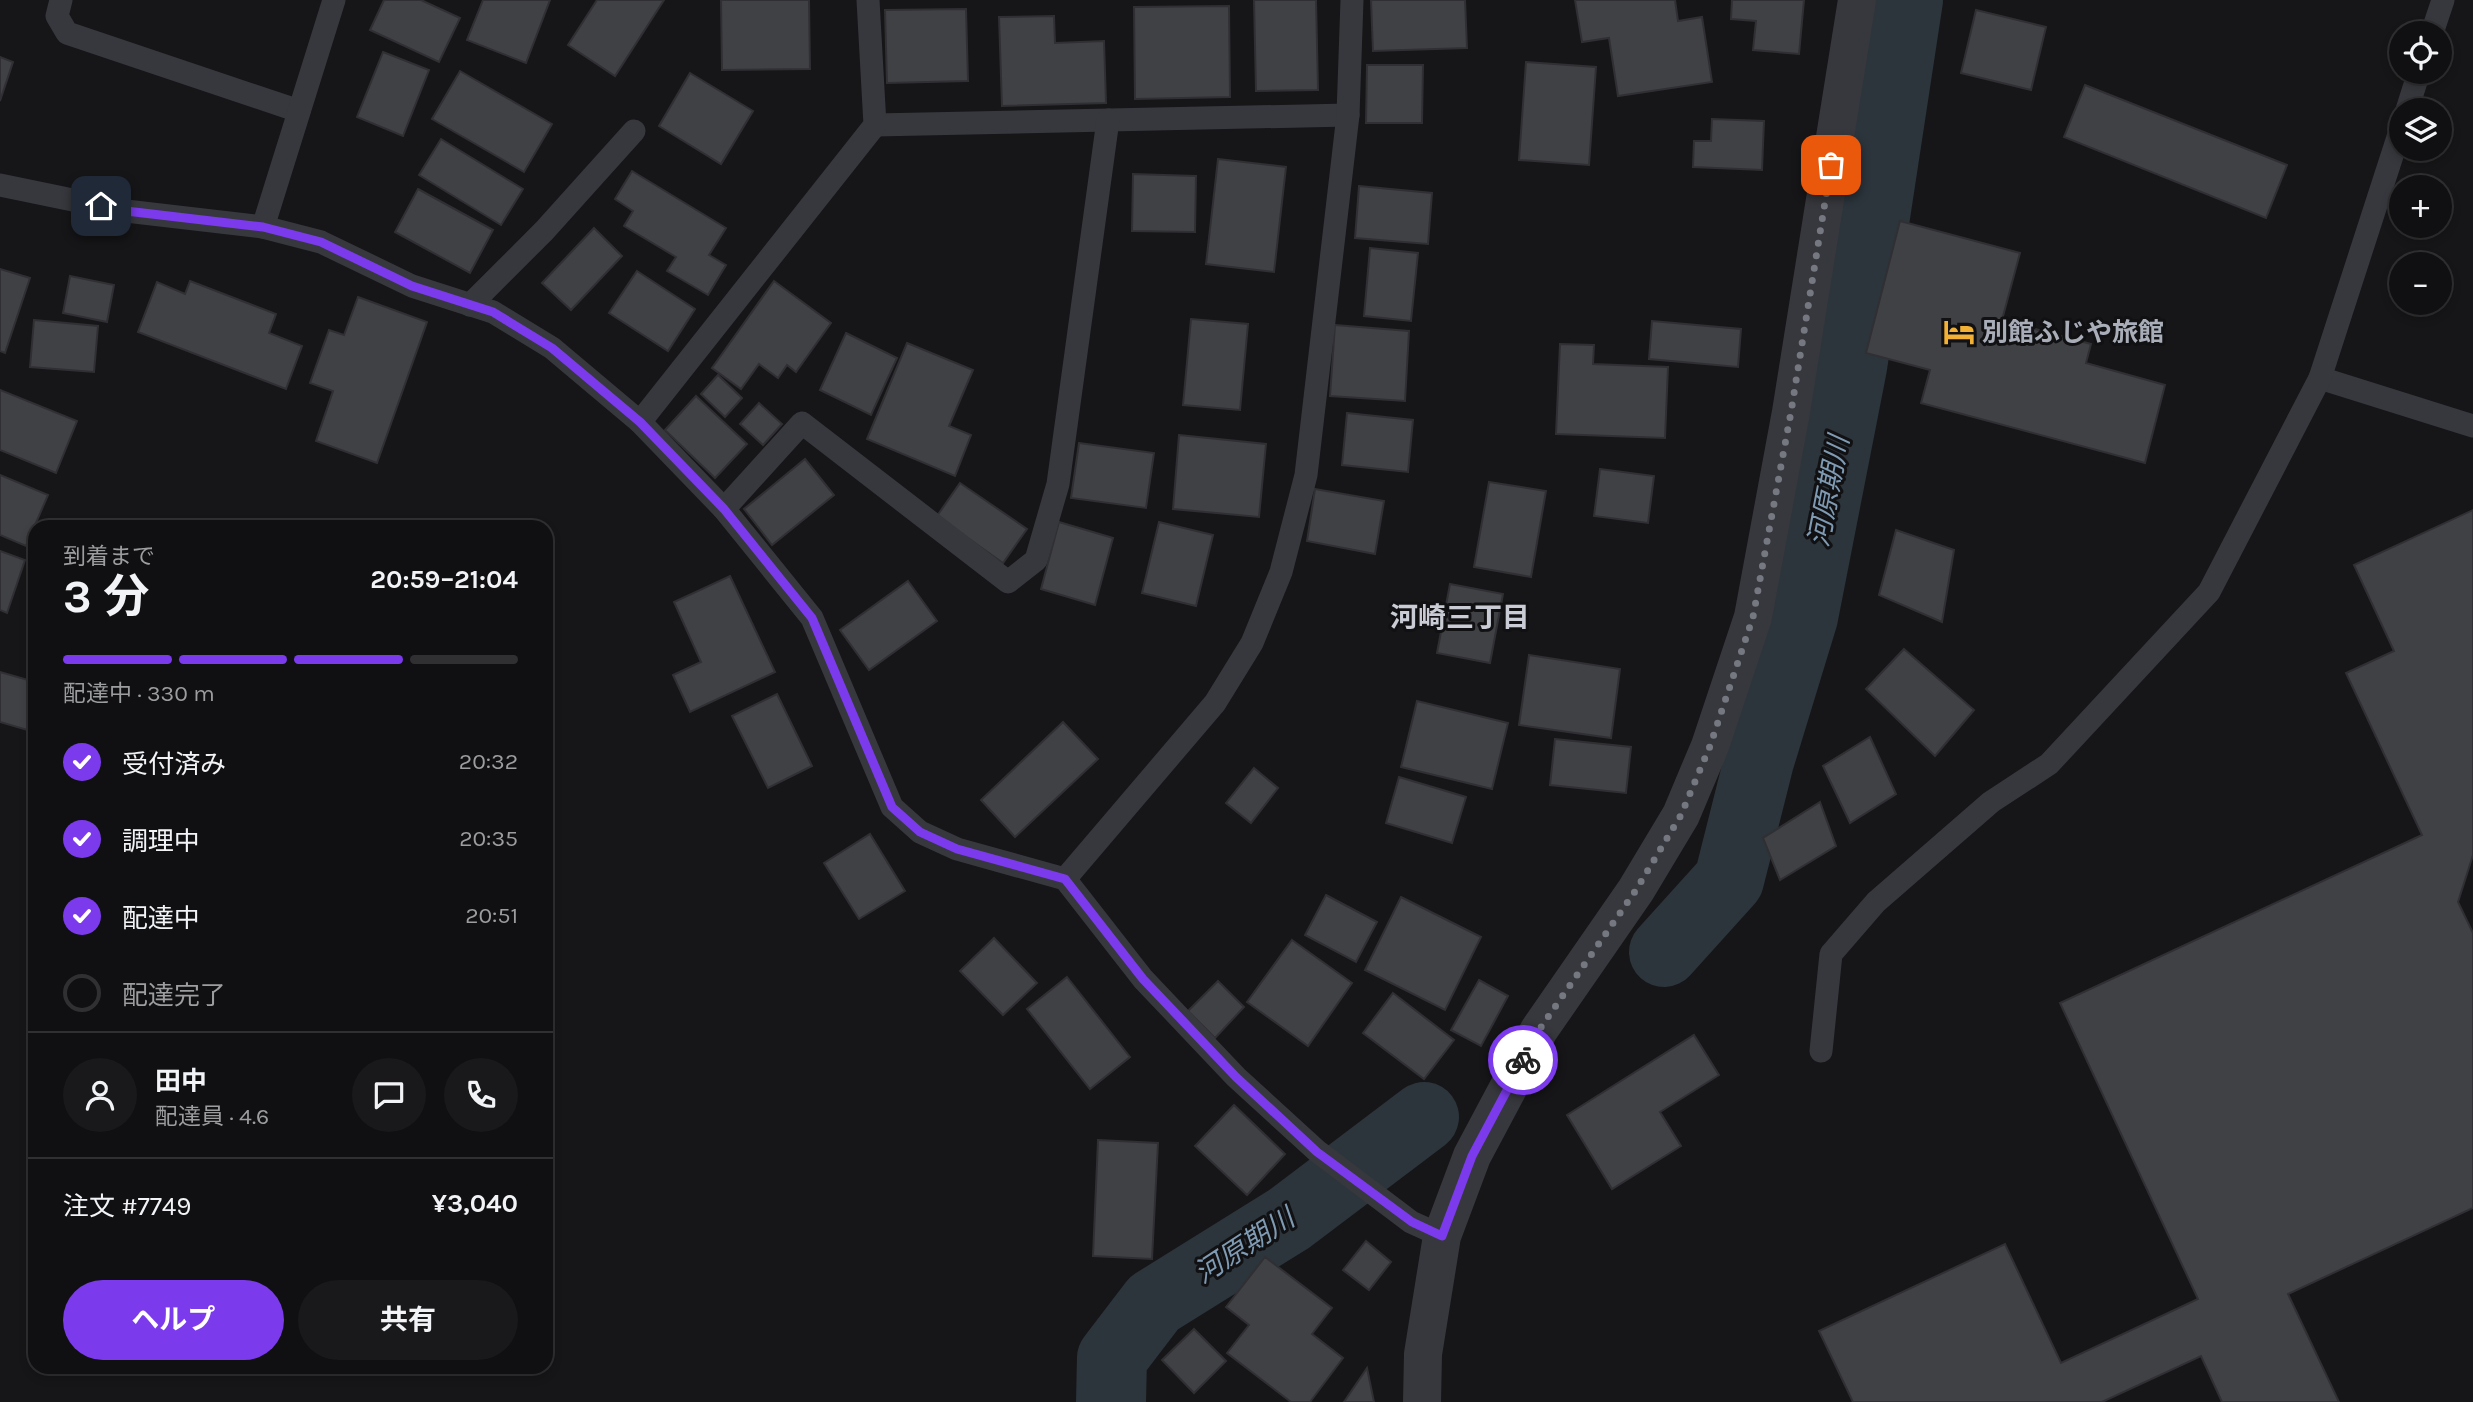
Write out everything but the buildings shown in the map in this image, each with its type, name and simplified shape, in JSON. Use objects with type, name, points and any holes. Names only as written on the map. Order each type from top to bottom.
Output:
[{"type":"street","points":[[1422,1402],[1427,1229],[1472,1156],[1539,1030],[1636,890],[1681,815],[1714,733],[1753,617],[1791,412],[1857,0]]},
{"type":"lane","points":[[61,0],[57,16],[68,33],[299,111]]},
{"type":"lane","points":[[263,227],[334,0]]},
{"type":"lane","points":[[640,422],[875,125],[868,0]]},
{"type":"lane","points":[[1065,879],[1215,703],[1252,643],[1281,572],[1306,475],[1348,115],[1352,0]]},
{"type":"lane","points":[[2436,21],[2443,0]]},
{"type":"lane","points":[[875,125],[1348,115]]},
{"type":"lane","points":[[724,509],[802,423],[1008,582],[1036,560],[1058,484],[1108,120]]},
{"type":"lane","points":[[470,305],[544,232],[634,131]]},
{"type":"lane","points":[[1821,1051],[1831,954],[1876,902],[1991,802],[2049,764],[2209,592],[2320,378],[2390,161]]},
{"type":"lane","points":[[0,185],[126,211],[263,227],[321,242],[412,286],[493,312],[552,348],[640,422],[724,509],[812,618],[892,807],[920,832],[957,849],[1065,879],[1143,979],[1236,1077],[1317,1152],[1427,1229]]},
{"type":"lane","points":[[2320,378],[2473,426]]},
{"type":"waterway","name":"河原期川","points":[[1664,952],[1729,880],[1759,761],[1803,617],[1852,367],[1908,0]]},
{"type":"waterway","name":"河原期川","points":[[1111,1402],[1112,1358],[1154,1303],[1289,1219],[1424,1117]]},
{"type":"way so far","points":[[1523,1060],[1539,1030],[1636,890],[1681,815],[1710,746],[1753,617],[1791,412],[1831,165]]},
{"type":"place","name":"別館ふじや旅館","points":[[1959,332]]},
{"type":"district","name":"河崎三丁目","points":[[1460,617]]},
{"type":"route","points":[[101,206],[263,227],[321,242],[412,286],[493,312],[552,348],[640,422],[724,509],[812,618],[892,807],[920,832],[957,849],[1065,879],[1143,979],[1236,1077],[1317,1152],[1412,1222],[1442,1236],[1472,1156],[1523,1060]]}]
